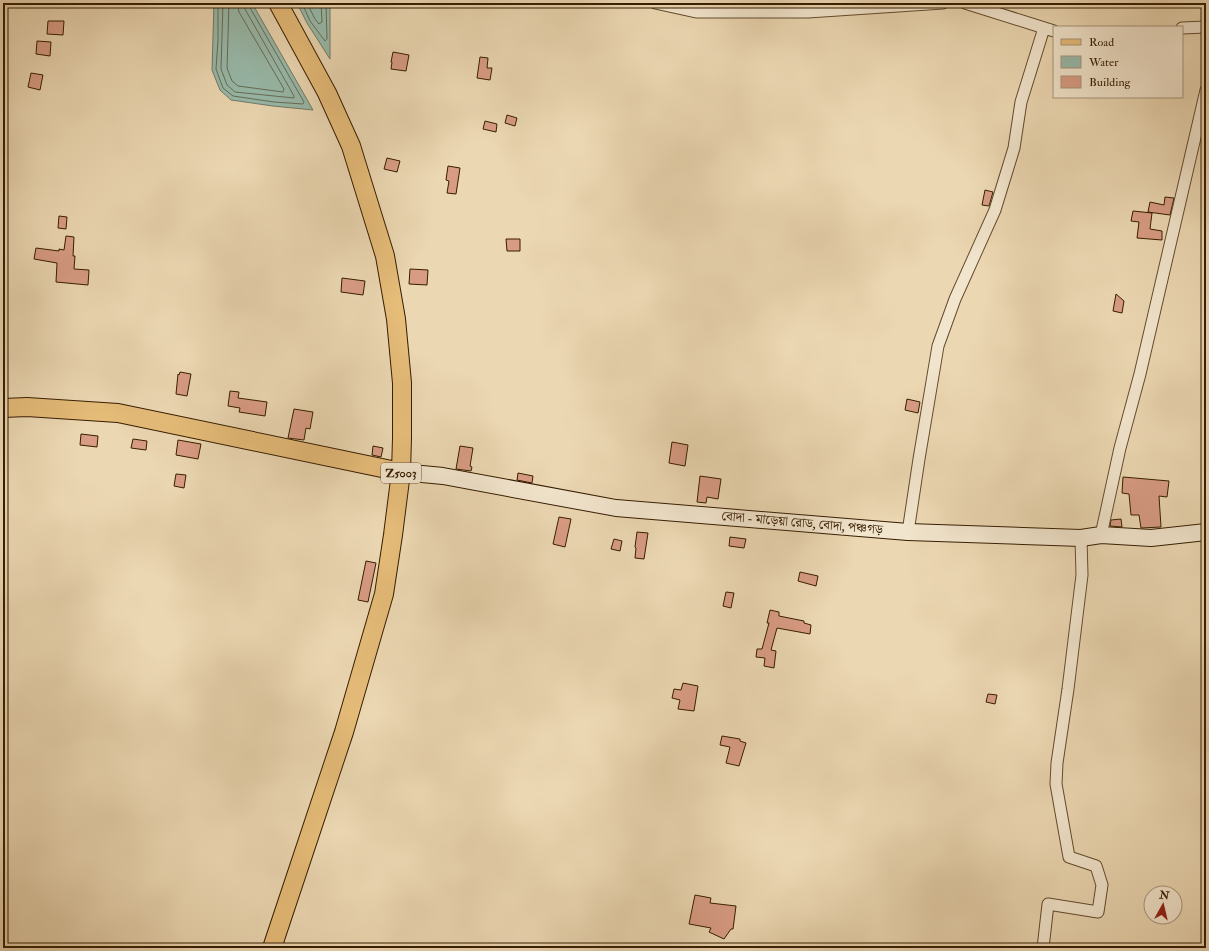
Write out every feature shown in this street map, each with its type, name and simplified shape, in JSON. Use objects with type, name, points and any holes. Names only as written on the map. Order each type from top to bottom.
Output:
[{"type":"main road","name":"Z5003","points":[[272,948],[344,732],[384,594],[401,472],[402,383],[396,319],[385,256],[351,146],[327,93],[278,3]]},
{"type":"main road","points":[[3,408],[28,407],[118,413],[401,472]]},
{"type":"main road","name":"বোদা - মাড়েয়া রোড, বোদা, পঞ্চগড়","points":[[401,472],[443,476],[616,508],[908,532],[1081,538],[1101,535],[1151,538],[1206,532]]},
{"type":"street","points":[[655,3],[696,12],[808,12],[943,3]]},
{"type":"street","points":[[908,532],[938,346],[954,299],[995,210],[1014,148],[1021,102],[1049,29],[965,3]]},
{"type":"street","points":[[1183,28],[1206,27]]},
{"type":"street","points":[[1101,535],[1120,448],[1140,374],[1206,90]]},
{"type":"street","points":[[1043,948],[1048,904],[1098,912],[1102,885],[1096,866],[1069,857],[1056,784],[1082,575],[1081,538]]},
{"type":"water","points":[[214,3],[252,3],[313,110],[231,100],[220,90],[212,70]]},
{"type":"water","points":[[297,3],[330,3],[330,59],[307,23]]},
{"type":"building","points":[[48,21],[64,21],[63,35],[47,34]]},
{"type":"building","points":[[37,41],[51,42],[50,56],[36,54]]},
{"type":"building","points":[[393,52],[409,55],[406,71],[391,69]]},
{"type":"building","points":[[480,57],[488,58],[487,68],[492,68],[490,80],[477,78]]},
{"type":"building","points":[[31,73],[43,75],[40,90],[28,87]]},
{"type":"building","points":[[507,115],[517,118],[515,126],[505,123]]},
{"type":"building","points":[[485,121],[497,124],[496,132],[483,129]]},
{"type":"building","points":[[387,158],[400,161],[397,172],[384,169]]},
{"type":"building","points":[[448,166],[460,168],[456,194],[447,193],[449,181],[446,180]]},
{"type":"building","points":[[985,190],[993,192],[989,206],[982,205]]},
{"type":"building","points":[[1165,197],[1174,198],[1170,215],[1148,212],[1150,202],[1164,205]]},
{"type":"building","points":[[1133,211],[1152,213],[1150,229],[1162,231],[1162,240],[1137,238],[1139,222],[1131,221]]},
{"type":"building","points":[[59,216],[67,217],[66,229],[58,228]]},
{"type":"building","points":[[66,236],[74,237],[74,269],[89,270],[88,285],[56,282],[57,263],[34,259],[36,248],[59,251],[59,249],[64,250]]},
{"type":"building","points":[[506,239],[520,239],[520,251],[507,251]]},
{"type":"building","points":[[410,269],[428,270],[427,285],[409,284]]},
{"type":"building","points":[[342,278],[365,281],[363,295],[341,292]]},
{"type":"building","points":[[1116,294],[1124,301],[1122,313],[1113,311]]},
{"type":"building","points":[[180,372],[191,374],[187,396],[176,394],[178,374],[179,375]]},
{"type":"building","points":[[230,391],[239,392],[238,398],[267,402],[265,416],[239,412],[240,408],[228,406]]},
{"type":"building","points":[[907,399],[920,402],[918,413],[905,410]]},
{"type":"building","points":[[294,409],[313,412],[310,429],[306,428],[304,440],[288,438]]},
{"type":"building","points":[[81,434],[98,436],[97,447],[80,445]]},
{"type":"building","points":[[133,439],[147,441],[146,450],[131,448]]},
{"type":"building","points":[[178,440],[201,444],[198,459],[176,455]]},
{"type":"building","points":[[672,442],[688,445],[685,466],[669,463]]},
{"type":"building","points":[[373,446],[383,448],[381,457],[372,455]]},
{"type":"building","points":[[460,446],[473,448],[470,466],[472,467],[471,471],[456,469]]},
{"type":"building","points":[[518,473],[533,476],[532,483],[517,480]]},
{"type":"building","points":[[176,474],[186,475],[184,488],[174,486]]},
{"type":"building","points":[[700,476],[721,479],[718,499],[707,497],[706,503],[697,502]]},
{"type":"building","points":[[1123,477],[1169,481],[1167,497],[1159,496],[1161,527],[1141,528],[1139,515],[1131,515],[1129,494],[1122,493]]},
{"type":"building","points":[[559,517],[571,519],[565,547],[553,544]]},
{"type":"building","points":[[1121,519],[1122,527],[1110,526],[1111,520]]},
{"type":"building","points":[[637,532],[648,533],[644,559],[635,558]]},
{"type":"building","points":[[730,537],[746,539],[744,548],[729,546]]},
{"type":"building","points":[[614,539],[622,541],[620,551],[611,549]]},
{"type":"building","points":[[366,561],[376,563],[368,602],[358,600]]},
{"type":"building","points":[[800,572],[818,576],[816,586],[798,581]]},
{"type":"building","points":[[726,592],[734,593],[731,608],[723,606]]},
{"type":"building","points":[[770,610],[779,612],[779,616],[804,621],[804,623],[811,625],[810,634],[777,628],[771,650],[776,651],[774,668],[764,666],[765,658],[756,657],[757,649],[762,649],[769,623],[767,623]]},
{"type":"building","points":[[683,683],[698,686],[694,711],[678,709],[680,700],[672,698],[674,689],[681,690]]},
{"type":"building","points":[[988,694],[997,695],[995,704],[986,702]]},
{"type":"building","points":[[722,736],[740,739],[740,741],[746,743],[739,766],[726,763],[730,747],[720,745]]},
{"type":"building","points":[[695,895],[711,898],[710,903],[736,906],[733,929],[731,929],[724,939],[709,932],[711,928],[689,924]]}]
